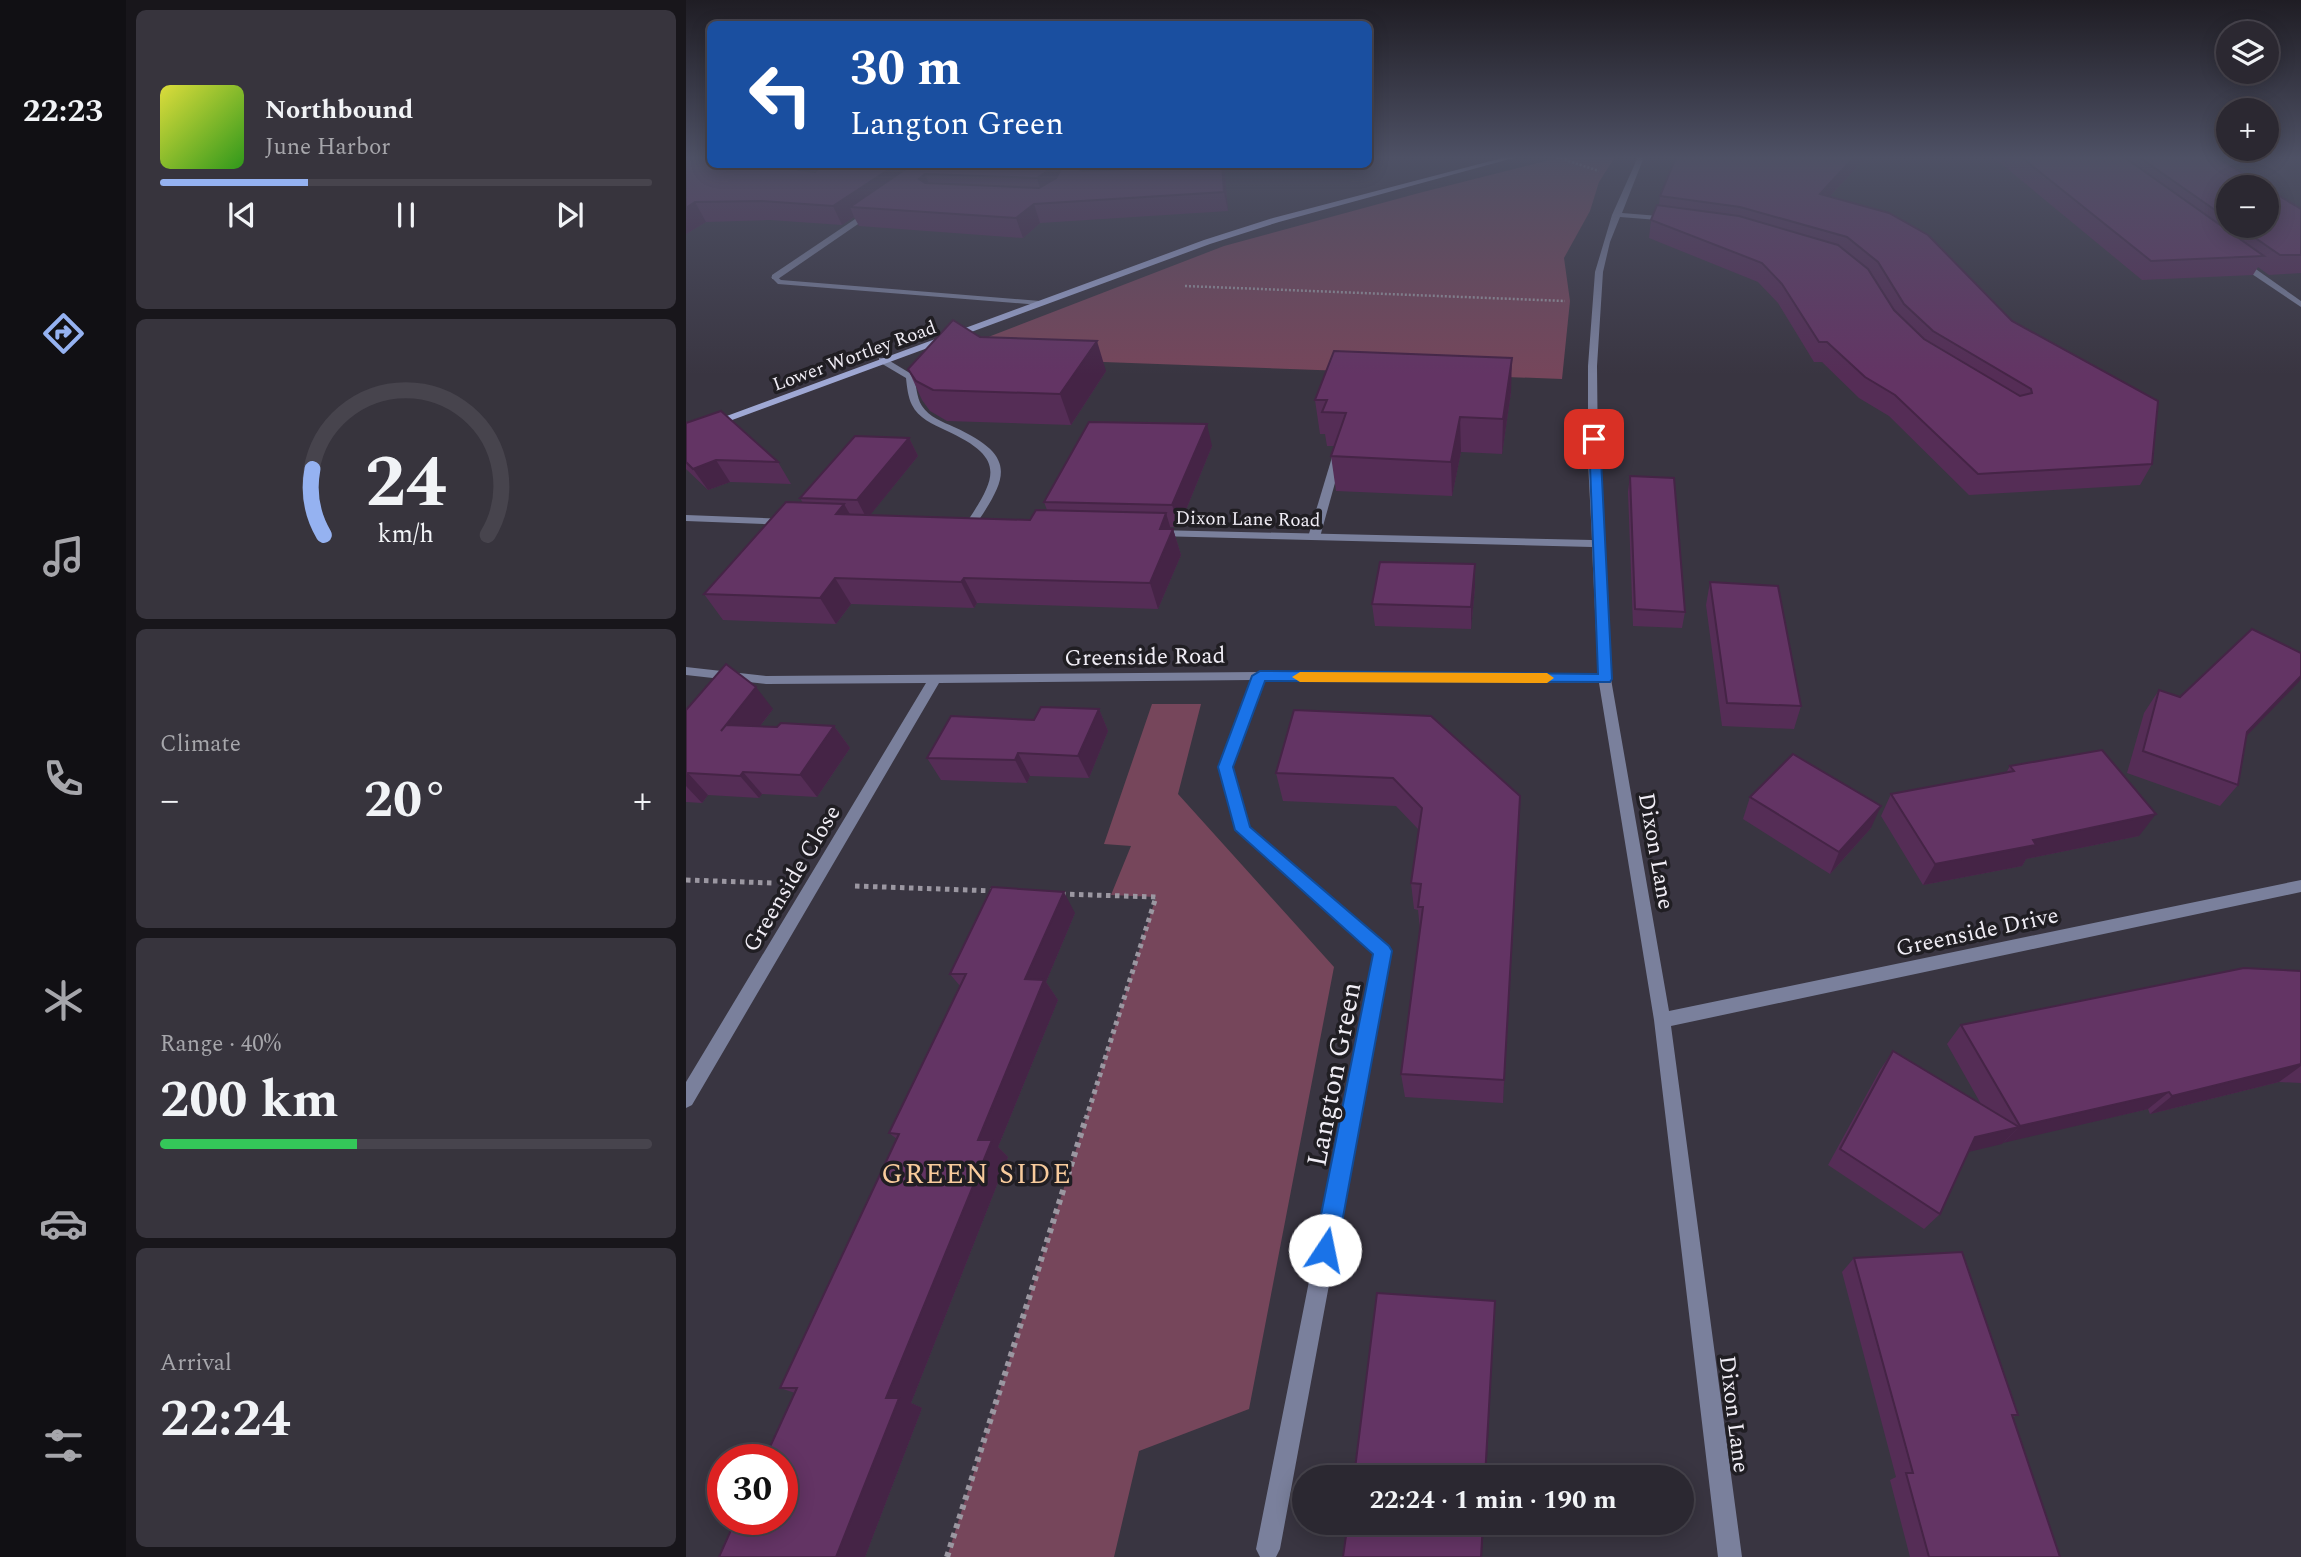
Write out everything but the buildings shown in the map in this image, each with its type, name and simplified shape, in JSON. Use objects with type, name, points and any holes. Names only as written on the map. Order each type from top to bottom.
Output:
[{"type":"street","points":[[845,230],[775,277],[778,282],[1041,303]]},
{"type":"street","name":"Lower Wortley Road","points":[[686,434],[882,360],[1246,230]]},
{"type":"street","name":"Dixon Lane","points":[[1611,230],[1599,270],[1592,386],[1605,679],[1662,1020],[1730,1557]]},
{"type":"street","points":[[2237,260],[2301,305]]},
{"type":"street","points":[[882,360],[910,377],[917,404],[934,422],[963,434],[992,454],[998,467],[997,482],[962,528],[981,528]]},
{"type":"street","points":[[1314,537],[1338,454]]},
{"type":"street","points":[[686,518],[795,522]]},
{"type":"street","name":"Dixon Lane Road","points":[[1148,533],[1599,544]]},
{"type":"street","name":"Greenside Road","points":[[686,670],[766,680],[1260,676],[1605,679]]},
{"type":"street","name":"Langton Green","points":[[1260,676],[1226,767],[1243,830],[1383,951],[1268,1549]]},
{"type":"street","name":"Greenside Close","points":[[686,1099],[934,679]]},
{"type":"street","name":"Greenside Drive","points":[[1662,1020],[2301,886]]},
{"type":"path","points":[[1178,286],[1597,302]]},
{"type":"path","points":[[686,880],[1003,892]]},
{"type":"path","points":[[947,1557],[1156,897],[1057,893]]},
{"type":"shaded area","points":[[1284,230],[1580,230],[1564,258],[1570,301],[1562,379],[939,356],[1224,246]]},
{"type":"shaded area","points":[[1152,704],[1201,704],[1178,794],[1334,967],[1249,1409],[1139,1451],[1114,1557],[947,1557],[1156,897],[1111,895],[1131,846],[1104,844]]},
{"type":"slow traffic","points":[[1300,677],[1547,678]]},
{"type":"district","name":"GREEN SIDE","points":[[977,1173]]},
{"type":"route","points":[[1325,1250],[1383,951],[1243,830],[1226,767],[1260,676],[1605,679],[1594,439]]}]
